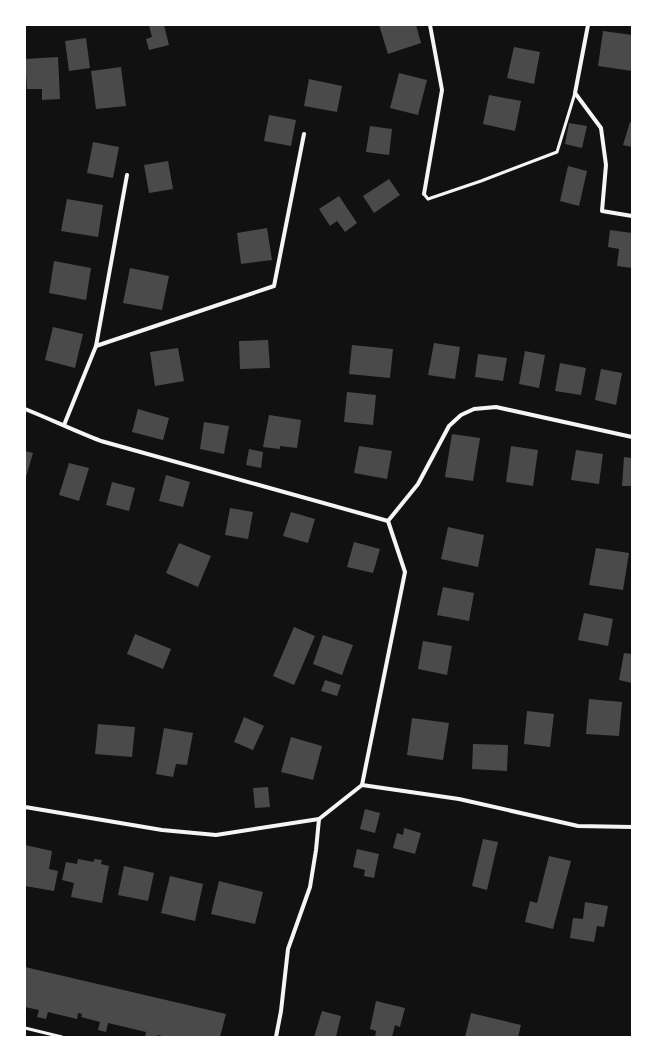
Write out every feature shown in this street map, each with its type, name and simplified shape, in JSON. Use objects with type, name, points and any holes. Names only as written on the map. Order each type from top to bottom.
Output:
[{"type":"street","points":[[424,194],[442,90],[430,25]]},
{"type":"street","points":[[588,25],[575,93],[601,128],[606,165],[602,211],[632,216]]},
{"type":"street","points":[[96,346],[274,286],[304,134]]},
{"type":"street","points":[[64,425],[96,346],[127,175]]},
{"type":"street","points":[[388,521],[418,484],[449,426],[462,415],[474,409],[496,407],[632,437]]},
{"type":"street","points":[[25,409],[101,441],[388,521]]},
{"type":"street","points":[[25,807],[162,830],[216,835],[319,819],[362,785],[405,572],[388,521]]},
{"type":"street","points":[[362,785],[459,799],[578,826],[632,827]]},
{"type":"street","points":[[276,1037],[281,1011],[288,949],[310,887],[319,819]]},
{"type":"lane","points":[[424,194],[428,199],[481,181],[557,152],[575,93]]},
{"type":"lane","points":[[25,1028],[62,1037]]},
{"type":"building","points":[[149,25],[164,25],[169,45],[149,50],[146,39],[152,37]]},
{"type":"building","points":[[379,25],[416,25],[421,43],[388,54]]},
{"type":"building","points":[[603,31],[632,35],[632,71],[598,66]]},
{"type":"building","points":[[86,38],[90,68],[69,71],[65,41]]},
{"type":"building","points":[[514,47],[540,52],[534,84],[507,78]]},
{"type":"building","points":[[58,57],[60,99],[42,100],[42,89],[27,89],[25,59]]},
{"type":"building","points":[[121,67],[126,106],[96,109],[91,71]]},
{"type":"building","points":[[399,73],[427,80],[418,115],[390,108]]},
{"type":"building","points":[[309,79],[342,86],[337,112],[304,106]]},
{"type":"building","points":[[489,95],[521,101],[515,131],[483,124]]},
{"type":"building","points":[[269,115],[296,120],[291,146],[264,141]]},
{"type":"building","points":[[630,122],[632,123],[632,147],[623,145]]},
{"type":"building","points":[[569,123],[587,126],[582,148],[565,144]]},
{"type":"building","points":[[370,126],[392,129],[389,155],[366,152]]},
{"type":"building","points":[[93,142],[119,147],[113,178],[87,173]]},
{"type":"building","points":[[168,161],[173,189],[149,193],[144,165]]},
{"type":"building","points":[[568,166],[587,171],[579,206],[560,201]]},
{"type":"building","points":[[389,179],[400,195],[374,213],[363,196]]},
{"type":"building","points":[[339,196],[357,223],[345,232],[337,221],[330,226],[319,209]]},
{"type":"building","points":[[67,199],[103,205],[98,237],[61,231]]},
{"type":"building","points":[[267,228],[272,260],[241,264],[237,233]]},
{"type":"building","points":[[610,230],[632,233],[632,268],[617,266],[619,249],[608,247]]},
{"type":"building","points":[[54,261],[91,268],[86,300],[49,293]]},
{"type":"building","points":[[130,268],[169,276],[162,310],[123,303]]},
{"type":"building","points":[[53,327],[83,334],[75,368],[45,360]]},
{"type":"building","points":[[268,340],[270,368],[240,369],[239,341]]},
{"type":"building","points":[[434,343],[460,347],[455,379],[428,375]]},
{"type":"building","points":[[352,345],[393,349],[390,378],[349,374]]},
{"type":"building","points":[[178,348],[184,381],[155,386],[150,352]]},
{"type":"building","points":[[525,351],[545,355],[539,388],[519,384]]},
{"type":"building","points":[[478,354],[507,358],[503,381],[475,377]]},
{"type":"building","points":[[560,363],[586,368],[581,395],[555,391]]},
{"type":"building","points":[[601,369],[622,373],[616,405],[595,400]]},
{"type":"building","points":[[347,392],[376,395],[373,425],[344,422]]},
{"type":"building","points":[[138,409],[169,418],[163,440],[132,432]]},
{"type":"building","points":[[269,415],[301,420],[297,448],[280,446],[280,449],[263,447]]},
{"type":"building","points":[[204,422],[229,426],[224,454],[200,449]]},
{"type":"building","points":[[452,434],[480,438],[473,481],[445,477]]},
{"type":"building","points":[[359,446],[392,451],[387,479],[354,473]]},
{"type":"building","points":[[511,446],[538,450],[533,486],[506,482]]},
{"type":"building","points":[[249,449],[263,452],[261,468],[246,465]]},
{"type":"building","points":[[576,450],[603,454],[599,484],[571,480]]},
{"type":"building","points":[[25,451],[33,453],[25,480]]},
{"type":"building","points":[[624,457],[632,458],[632,486],[622,486]]},
{"type":"building","points":[[69,463],[89,468],[79,501],[59,495]]},
{"type":"building","points":[[166,475],[190,482],[183,507],[159,501]]},
{"type":"building","points":[[112,482],[135,488],[129,511],[106,505]]},
{"type":"building","points":[[230,508],[253,512],[248,539],[225,535]]},
{"type":"building","points":[[291,512],[315,519],[308,543],[283,536]]},
{"type":"building","points":[[448,527],[484,535],[478,567],[441,559]]},
{"type":"building","points":[[354,542],[380,549],[373,573],[347,567]]},
{"type":"building","points":[[179,543],[211,556],[198,587],[166,573]]},
{"type":"building","points":[[596,548],[629,553],[623,590],[589,585]]},
{"type":"building","points":[[443,587],[474,593],[469,621],[437,615]]},
{"type":"building","points":[[584,613],[613,619],[608,646],[578,640]]},
{"type":"building","points":[[294,627],[315,636],[294,685],[273,676]]},
{"type":"building","points":[[135,634],[171,649],[163,669],[127,654]]},
{"type":"building","points":[[323,635],[353,645],[342,675],[313,664]]},
{"type":"building","points":[[423,641],[452,646],[447,675],[418,669]]},
{"type":"building","points":[[624,653],[632,654],[632,683],[619,680]]},
{"type":"building","points":[[325,680],[341,685],[337,696],[321,691]]},
{"type":"building","points":[[589,699],[622,702],[619,736],[586,734]]},
{"type":"building","points":[[527,711],[554,714],[550,747],[524,744]]},
{"type":"building","points":[[244,717],[264,726],[253,750],[234,742]]},
{"type":"building","points":[[412,718],[449,723],[443,760],[407,755]]},
{"type":"building","points":[[98,724],[135,727],[132,757],[95,754]]},
{"type":"building","points":[[164,728],[193,733],[187,765],[176,764],[173,777],[156,774]]},
{"type":"building","points":[[291,737],[322,746],[313,780],[281,772]]},
{"type":"building","points":[[473,744],[508,745],[507,771],[472,769]]},
{"type":"building","points":[[268,787],[270,807],[255,808],[253,788]]},
{"type":"building","points":[[365,809],[380,813],[375,833],[360,829]]},
{"type":"building","points":[[404,828],[421,833],[415,854],[393,848],[397,833],[403,835]]},
{"type":"building","points":[[483,839],[498,842],[487,890],[472,886]]},
{"type":"building","points":[[25,845],[52,851],[49,869],[58,871],[54,891],[25,886]]},
{"type":"building","points":[[357,849],[379,854],[374,878],[364,876],[365,870],[353,867]]},
{"type":"building","points":[[549,856],[571,861],[553,929],[525,922],[530,901],[537,903]]},
{"type":"building","points":[[78,859],[94,862],[94,859],[102,860],[101,864],[109,866],[102,903],[71,897],[74,883],[62,880],[66,862],[77,864]]},
{"type":"building","points":[[124,866],[154,873],[148,901],[118,895]]},
{"type":"building","points":[[170,876],[203,884],[195,921],[161,913]]},
{"type":"building","points":[[219,881],[263,892],[255,924],[211,914]]},
{"type":"building","points":[[585,902],[608,906],[604,927],[597,926],[594,942],[570,938],[573,918],[583,919]]},
{"type":"building","points":[[25,967],[226,1014],[220,1037],[166,1037],[158,1035],[157,1037],[145,1037],[146,1032],[108,1023],[106,1032],[98,1030],[100,1022],[81,1017],[82,1014],[78,1013],[77,1019],[48,1012],[46,1019],[37,1017],[39,1010],[25,1007]]},
{"type":"building","points":[[376,1001],[405,1008],[400,1027],[395,1025],[392,1037],[375,1037],[376,1031],[370,1029]]},
{"type":"building","points":[[322,1011],[341,1016],[336,1037],[314,1037]]},
{"type":"building","points":[[471,1013],[521,1025],[518,1037],[465,1037]]}]
